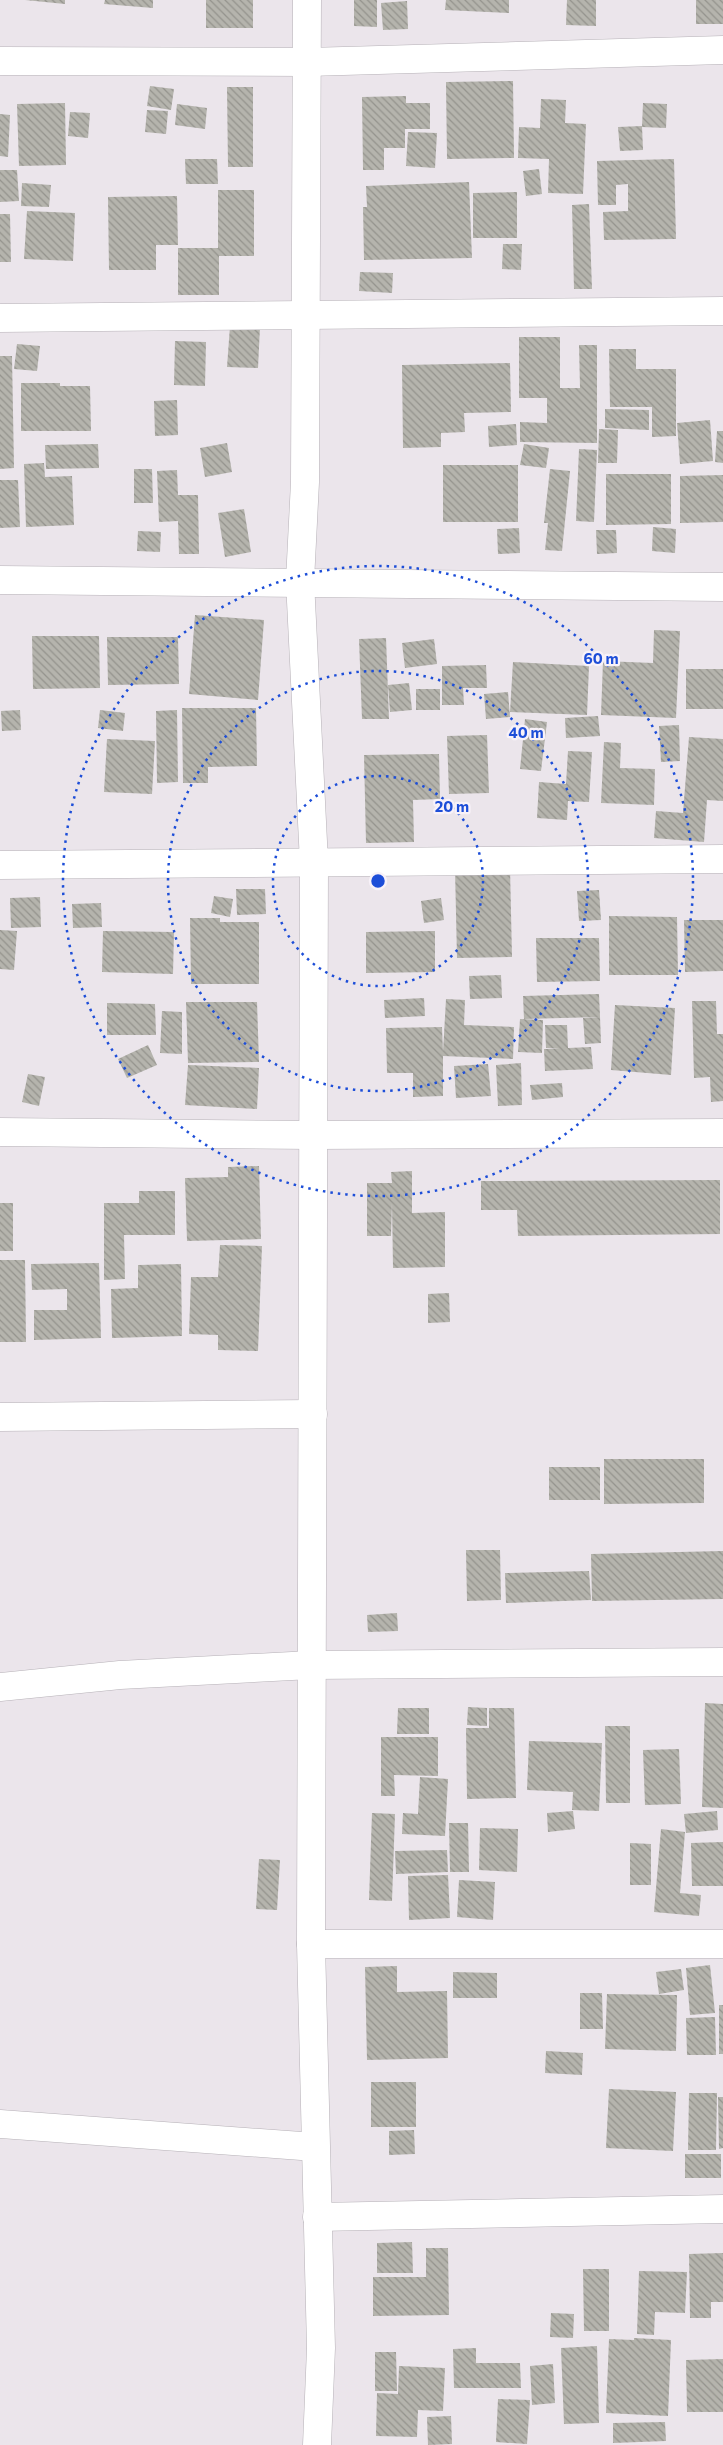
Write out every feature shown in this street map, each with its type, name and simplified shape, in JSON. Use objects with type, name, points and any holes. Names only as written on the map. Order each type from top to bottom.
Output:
[{"type":"street","points":[[307,0],[305,482],[300,581],[314,862],[311,1944],[321,2348],[317,2445]]},
{"type":"street","points":[[0,61],[308,62],[723,50]]},
{"type":"street","points":[[0,318],[723,311]]},
{"type":"street","points":[[0,580],[300,581],[723,587]]},
{"type":"street","points":[[0,865],[723,859]]},
{"type":"street","points":[[0,1132],[313,1135],[723,1133]]},
{"type":"street","points":[[0,1417],[313,1414]]},
{"type":"street","points":[[0,1687],[120,1675],[311,1665],[723,1662]]},
{"type":"street","points":[[311,1944],[723,1944]]},
{"type":"street","points":[[0,2124],[315,2147]]},
{"type":"street","points":[[317,2217],[723,2209]]},
{"type":"building","points":[[25,0],[65,0],[65,4]]},
{"type":"building","points":[[105,0],[153,0],[153,8],[104,4]]},
{"type":"building","points":[[206,0],[253,0],[253,28],[206,28]]},
{"type":"building","points":[[354,0],[377,0],[377,27],[354,26]]},
{"type":"building","points":[[446,0],[509,0],[509,13],[445,10]]},
{"type":"building","points":[[567,0],[596,0],[596,26],[566,25]]},
{"type":"building","points":[[696,0],[723,0],[723,24],[696,24]]},
{"type":"building","points":[[407,1],[408,29],[383,30],[381,3]]},
{"type":"building","points":[[513,81],[514,158],[447,159],[446,82]]},
{"type":"building","points":[[150,86],[174,89],[171,110],[147,106]]},
{"type":"building","points":[[227,87],[253,87],[253,167],[228,167]]},
{"type":"building","points":[[406,96],[406,103],[430,103],[430,129],[405,129],[405,148],[384,148],[384,170],[363,170],[362,97]]},
{"type":"building","points":[[541,99],[566,100],[565,123],[586,124],[583,194],[548,193],[549,159],[518,158],[519,127],[540,128]]},
{"type":"building","points":[[65,103],[66,165],[19,166],[17,104]]},
{"type":"building","points":[[643,103],[667,104],[666,128],[642,127]]},
{"type":"building","points":[[177,104],[207,108],[205,129],[175,125]]},
{"type":"building","points":[[147,110],[168,111],[166,134],[145,132]]},
{"type":"building","points":[[70,112],[90,113],[88,138],[68,136]]},
{"type":"building","points":[[0,114],[10,115],[8,157],[0,156]]},
{"type":"building","points":[[642,126],[643,150],[620,151],[618,127]]},
{"type":"building","points":[[408,132],[437,133],[435,168],[406,166]]},
{"type":"building","points":[[185,159],[217,159],[218,184],[186,184]]},
{"type":"building","points":[[674,159],[676,239],[604,240],[603,212],[628,211],[628,184],[616,185],[616,205],[598,205],[597,161]]},
{"type":"building","points":[[539,169],[542,194],[526,196],[523,171]]},
{"type":"building","points":[[0,170],[17,170],[19,201],[0,202]]},
{"type":"building","points":[[469,182],[472,258],[364,260],[363,207],[367,207],[366,186]]},
{"type":"building","points":[[22,183],[51,185],[49,207],[21,206]]},
{"type":"building","points":[[218,190],[254,190],[254,256],[219,256],[219,295],[178,295],[178,248],[218,248]]},
{"type":"building","points":[[517,192],[517,238],[473,238],[473,193]]},
{"type":"building","points":[[177,196],[178,245],[156,245],[156,270],[109,270],[108,197]]},
{"type":"building","points":[[589,204],[592,289],[574,289],[572,205]]},
{"type":"building","points":[[27,211],[75,213],[73,261],[24,259]]},
{"type":"building","points":[[0,214],[10,214],[11,262],[0,262]]},
{"type":"building","points":[[503,244],[522,244],[521,270],[502,269]]},
{"type":"building","points":[[360,272],[393,273],[392,293],[359,291]]},
{"type":"building","points":[[230,326],[260,327],[258,368],[227,367]]},
{"type":"building","points":[[519,337],[560,337],[560,388],[580,388],[579,345],[597,345],[597,443],[520,442],[520,422],[547,423],[547,398],[519,398]]},
{"type":"building","points":[[175,341],[206,342],[205,386],[174,385]]},
{"type":"building","points":[[17,344],[40,346],[37,371],[14,369]]},
{"type":"building","points":[[609,349],[636,349],[636,369],[676,369],[676,436],[652,437],[652,407],[610,407]]},
{"type":"building","points":[[0,356],[12,356],[14,468],[0,469]]},
{"type":"building","points":[[510,363],[511,412],[464,413],[465,432],[441,433],[441,447],[403,448],[402,365]]},
{"type":"building","points":[[21,383],[60,383],[60,386],[90,386],[91,431],[21,431]]},
{"type":"building","points":[[177,400],[178,435],[155,436],[154,401]]},
{"type":"building","points":[[605,409],[649,410],[649,430],[605,428]]},
{"type":"building","points":[[710,420],[713,461],[680,464],[677,423]]},
{"type":"building","points":[[516,424],[517,445],[489,447],[488,426]]},
{"type":"building","points":[[599,429],[618,430],[617,463],[598,463]]},
{"type":"building","points":[[717,431],[723,431],[723,463],[715,462]]},
{"type":"building","points":[[227,443],[232,472],[205,477],[200,448]]},
{"type":"building","points":[[98,444],[99,468],[46,469],[45,445]]},
{"type":"building","points":[[524,444],[549,448],[546,468],[520,465]]},
{"type":"building","points":[[579,449],[597,450],[594,522],[576,521]]},
{"type":"building","points":[[44,463],[45,477],[72,476],[74,525],[26,527],[24,464]]},
{"type":"building","points":[[443,465],[518,465],[518,522],[443,522]]},
{"type":"building","points":[[134,469],[152,469],[153,503],[134,503]]},
{"type":"building","points":[[550,469],[570,471],[562,551],[545,550],[548,523],[544,523]]},
{"type":"building","points":[[177,470],[178,495],[198,495],[199,554],[179,554],[178,521],[159,522],[157,471]]},
{"type":"building","points":[[606,474],[671,474],[671,524],[606,525]]},
{"type":"building","points":[[723,475],[723,522],[680,523],[680,476]]},
{"type":"building","points":[[0,480],[18,480],[20,527],[0,528]]},
{"type":"building","points":[[244,509],[251,552],[225,557],[218,513]]},
{"type":"building","points":[[653,527],[676,529],[675,553],[652,551]]},
{"type":"building","points":[[519,528],[520,553],[498,554],[497,529]]},
{"type":"building","points":[[596,530],[616,530],[617,553],[597,554]]},
{"type":"building","points":[[138,531],[161,532],[160,552],[137,551]]},
{"type":"building","points":[[195,615],[264,620],[258,700],[189,694]]},
{"type":"building","points":[[654,630],[680,631],[676,718],[601,715],[603,661],[653,663]]},
{"type":"building","points":[[32,636],[99,636],[100,688],[33,689]]},
{"type":"building","points":[[107,637],[178,637],[179,684],[108,685]]},
{"type":"building","points":[[386,638],[389,719],[362,719],[359,639]]},
{"type":"building","points":[[434,639],[437,664],[405,668],[402,643]]},
{"type":"building","points":[[513,662],[589,666],[587,715],[510,712]]},
{"type":"building","points":[[486,665],[487,688],[463,688],[464,705],[442,705],[442,666]]},
{"type":"building","points":[[686,669],[723,669],[723,709],[686,709]]},
{"type":"building","points":[[409,683],[412,710],[390,712],[388,685]]},
{"type":"building","points":[[416,689],[440,689],[440,710],[416,710]]},
{"type":"building","points":[[508,692],[510,717],[486,719],[484,694]]},
{"type":"building","points":[[182,708],[256,708],[257,766],[208,767],[208,783],[183,783]]},
{"type":"building","points":[[20,710],[21,730],[2,731],[1,711]]},
{"type":"building","points":[[100,710],[125,713],[123,731],[98,728]]},
{"type":"building","points":[[177,710],[178,782],[157,783],[156,711]]},
{"type":"building","points":[[598,716],[600,736],[566,738],[565,718]]},
{"type":"building","points":[[525,719],[547,722],[541,771],[520,769]]},
{"type":"building","points":[[679,725],[680,761],[661,762],[659,726]]},
{"type":"building","points":[[487,735],[489,793],[449,794],[447,736]]},
{"type":"building","points":[[689,737],[723,739],[723,801],[707,800],[704,842],[654,838],[656,811],[683,813]]},
{"type":"building","points":[[107,739],[155,741],[152,794],[104,792]]},
{"type":"building","points":[[604,742],[621,743],[620,768],[655,769],[654,805],[601,803]]},
{"type":"building","points":[[568,751],[592,752],[589,802],[568,801],[567,820],[537,818],[539,782],[566,784]]},
{"type":"building","points":[[439,754],[440,799],[413,800],[414,842],[366,843],[364,755]]},
{"type":"building","points":[[510,868],[512,957],[457,958],[455,869]]},
{"type":"building","points":[[236,889],[265,889],[266,914],[237,915]]},
{"type":"building","points":[[599,890],[601,920],[579,921],[577,891]]},
{"type":"building","points":[[214,896],[233,899],[230,917],[211,913]]},
{"type":"building","points":[[40,897],[41,927],[11,928],[10,898]]},
{"type":"building","points":[[441,898],[444,920],[424,923],[421,901]]},
{"type":"building","points":[[101,903],[102,927],[73,928],[72,904]]},
{"type":"building","points":[[609,916],[677,917],[678,975],[609,975]]},
{"type":"building","points":[[190,918],[220,918],[220,922],[259,922],[259,984],[191,984]]},
{"type":"building","points":[[684,920],[723,920],[723,971],[685,972]]},
{"type":"building","points":[[0,930],[17,931],[14,970],[0,969]]},
{"type":"building","points":[[103,931],[174,932],[173,974],[102,972]]},
{"type":"building","points":[[435,931],[435,972],[366,973],[366,932]]},
{"type":"building","points":[[536,938],[599,938],[600,981],[537,982]]},
{"type":"building","points":[[501,975],[502,998],[470,999],[469,976]]},
{"type":"building","points":[[599,994],[600,1017],[524,1019],[523,996]]},
{"type":"building","points":[[424,998],[425,1016],[385,1018],[384,1000]]},
{"type":"building","points":[[446,999],[465,1000],[464,1025],[514,1027],[513,1059],[443,1056],[443,1096],[413,1097],[413,1073],[387,1073],[386,1028],[442,1027],[443,1052]]},
{"type":"building","points":[[692,1001],[716,1001],[717,1034],[723,1034],[723,1101],[711,1102],[710,1077],[694,1078]]},
{"type":"building","points":[[186,1002],[257,1002],[259,1062],[188,1063]]},
{"type":"building","points":[[107,1003],[155,1004],[156,1035],[107,1035]]},
{"type":"building","points":[[615,1005],[675,1008],[671,1075],[611,1070]]},
{"type":"building","points":[[162,1011],[182,1012],[182,1054],[160,1053]]},
{"type":"building","points":[[600,1017],[601,1043],[585,1044],[583,1018]]},
{"type":"building","points":[[520,1019],[543,1020],[542,1053],[518,1052]]},
{"type":"building","points":[[545,1025],[567,1025],[568,1048],[591,1047],[593,1069],[545,1071],[544,1049],[560,1049],[546,1048]]},
{"type":"building","points":[[148,1045],[157,1065],[127,1078],[118,1059]]},
{"type":"building","points":[[521,1063],[522,1105],[498,1106],[496,1065]]},
{"type":"building","points":[[488,1064],[491,1096],[456,1098],[454,1066]]},
{"type":"building","points":[[188,1065],[259,1068],[257,1109],[185,1105]]},
{"type":"building","points":[[28,1074],[45,1077],[39,1106],[22,1102]]},
{"type":"building","points":[[562,1083],[563,1097],[532,1100],[530,1085]]},
{"type":"building","points":[[259,1166],[261,1239],[187,1241],[185,1178],[228,1177],[228,1167]]},
{"type":"building","points":[[412,1171],[412,1213],[445,1212],[445,1267],[393,1268],[392,1203],[391,1236],[367,1236],[367,1183],[392,1183],[391,1172]]},
{"type":"building","points":[[720,1180],[720,1234],[518,1236],[517,1210],[481,1210],[481,1181]]},
{"type":"building","points":[[139,1191],[175,1191],[175,1235],[124,1235],[125,1279],[104,1280],[104,1203],[139,1203]]},
{"type":"building","points":[[0,1203],[13,1203],[13,1251],[0,1251]]},
{"type":"building","points":[[220,1245],[262,1246],[258,1351],[218,1350],[218,1335],[189,1334],[191,1277],[218,1277]]},
{"type":"building","points":[[0,1260],[25,1260],[26,1342],[0,1342]]},
{"type":"building","points":[[99,1263],[101,1338],[34,1340],[34,1310],[67,1310],[67,1289],[32,1290],[31,1264]]},
{"type":"building","points":[[181,1264],[182,1336],[112,1338],[111,1289],[138,1288],[138,1265]]},
{"type":"building","points":[[449,1293],[450,1322],[428,1323],[428,1294]]},
{"type":"building","points":[[604,1459],[704,1459],[704,1503],[604,1504]]},
{"type":"building","points":[[549,1467],[600,1467],[600,1500],[549,1500]]},
{"type":"building","points":[[466,1550],[500,1550],[501,1600],[467,1601]]},
{"type":"building","points":[[723,1551],[723,1599],[592,1601],[591,1554]]},
{"type":"building","points":[[589,1571],[591,1600],[506,1603],[505,1573]]},
{"type":"building","points":[[397,1613],[398,1631],[368,1632],[367,1615]]},
{"type":"building","points":[[705,1703],[723,1704],[723,1808],[702,1807]]},
{"type":"building","points":[[468,1707],[487,1708],[487,1726],[467,1725]]},
{"type":"building","points":[[398,1708],[429,1708],[429,1734],[397,1734]]},
{"type":"building","points":[[489,1708],[514,1708],[516,1798],[467,1799],[466,1728],[489,1728]]},
{"type":"building","points":[[605,1726],[630,1726],[630,1803],[606,1803]]},
{"type":"building","points":[[381,1737],[438,1737],[438,1776],[394,1775],[395,1796],[381,1796]]},
{"type":"building","points":[[529,1741],[602,1743],[599,1811],[572,1810],[573,1792],[527,1790]]},
{"type":"building","points":[[679,1749],[681,1804],[645,1805],[643,1750]]},
{"type":"building","points":[[420,1777],[448,1779],[445,1836],[402,1834],[403,1813],[418,1814]]},
{"type":"building","points":[[573,1811],[575,1829],[548,1832],[547,1813]]},
{"type":"building","points":[[717,1811],[718,1830],[686,1833],[684,1814]]},
{"type":"building","points":[[372,1813],[395,1814],[392,1901],[369,1900]]},
{"type":"building","points":[[449,1823],[468,1823],[469,1872],[450,1872]]},
{"type":"building","points":[[480,1828],[518,1829],[517,1872],[479,1870]]},
{"type":"building","points":[[661,1829],[685,1832],[680,1893],[701,1895],[699,1916],[654,1912]]},
{"type":"building","points":[[723,1842],[723,1886],[692,1886],[691,1843]]},
{"type":"building","points":[[630,1843],[651,1844],[651,1885],[630,1885]]},
{"type":"building","points":[[447,1850],[448,1872],[396,1874],[395,1851]]},
{"type":"building","points":[[259,1859],[280,1860],[277,1910],[256,1909]]},
{"type":"building","points":[[448,1875],[450,1918],[409,1920],[408,1876]]},
{"type":"building","points":[[459,1880],[495,1882],[493,1920],[457,1917]]},
{"type":"building","points":[[710,1965],[715,2013],[690,2015],[686,1968]]},
{"type":"building","points":[[397,1966],[397,1992],[447,1991],[448,2058],[367,2060],[365,1967]]},
{"type":"building","points":[[681,1969],[684,1990],[659,1994],[656,1972]]},
{"type":"building","points":[[453,1972],[497,1973],[497,1998],[453,1998]]},
{"type":"building","points":[[580,1993],[602,1993],[603,2029],[580,2029]]},
{"type":"building","points":[[607,1994],[677,1995],[676,2051],[605,2049]]},
{"type":"building","points":[[719,2005],[723,2005],[723,2054],[719,2054]]},
{"type":"building","points":[[715,2017],[716,2055],[687,2055],[686,2018]]},
{"type":"building","points":[[546,2051],[583,2053],[582,2075],[545,2073]]},
{"type":"building","points":[[371,2082],[416,2082],[416,2127],[371,2127]]},
{"type":"building","points":[[609,2089],[676,2092],[673,2151],[606,2148]]},
{"type":"building","points":[[689,2093],[717,2093],[716,2150],[688,2150]]},
{"type":"building","points":[[718,2097],[723,2097],[723,2148],[719,2149]]},
{"type":"building","points":[[414,2130],[415,2154],[389,2155],[389,2131]]},
{"type":"building","points":[[685,2154],[721,2154],[721,2178],[685,2178]]},
{"type":"building","points":[[412,2242],[413,2273],[377,2273],[377,2243]]},
{"type":"building","points":[[426,2248],[448,2248],[449,2315],[373,2316],[373,2277],[426,2277]]},
{"type":"building","points":[[723,2253],[723,2302],[711,2302],[711,2318],[690,2318],[689,2254]]},
{"type":"building","points":[[583,2269],[609,2269],[609,2331],[584,2331]]},
{"type":"building","points":[[639,2271],[687,2272],[685,2313],[655,2312],[654,2335],[637,2334]]},
{"type":"building","points":[[551,2313],[574,2314],[573,2338],[550,2337]]},
{"type":"building","points":[[634,2338],[671,2340],[668,2416],[606,2413],[609,2339],[634,2340]]},
{"type":"building","points":[[597,2346],[599,2423],[564,2424],[561,2348]]},
{"type":"building","points":[[476,2348],[476,2363],[520,2363],[521,2388],[454,2388],[453,2349]]},
{"type":"building","points":[[375,2352],[396,2352],[397,2391],[375,2391]]},
{"type":"building","points":[[723,2359],[723,2412],[687,2412],[686,2360]]},
{"type":"building","points":[[553,2364],[555,2403],[532,2405],[530,2366]]},
{"type":"building","points":[[399,2366],[445,2368],[443,2411],[418,2410],[417,2437],[376,2436],[377,2393],[398,2394]]},
{"type":"building","points":[[498,2399],[530,2400],[527,2444],[496,2442]]},
{"type":"building","points":[[451,2416],[452,2444],[428,2445],[427,2417]]},
{"type":"building","points":[[665,2422],[666,2441],[613,2443],[613,2423]]}]
